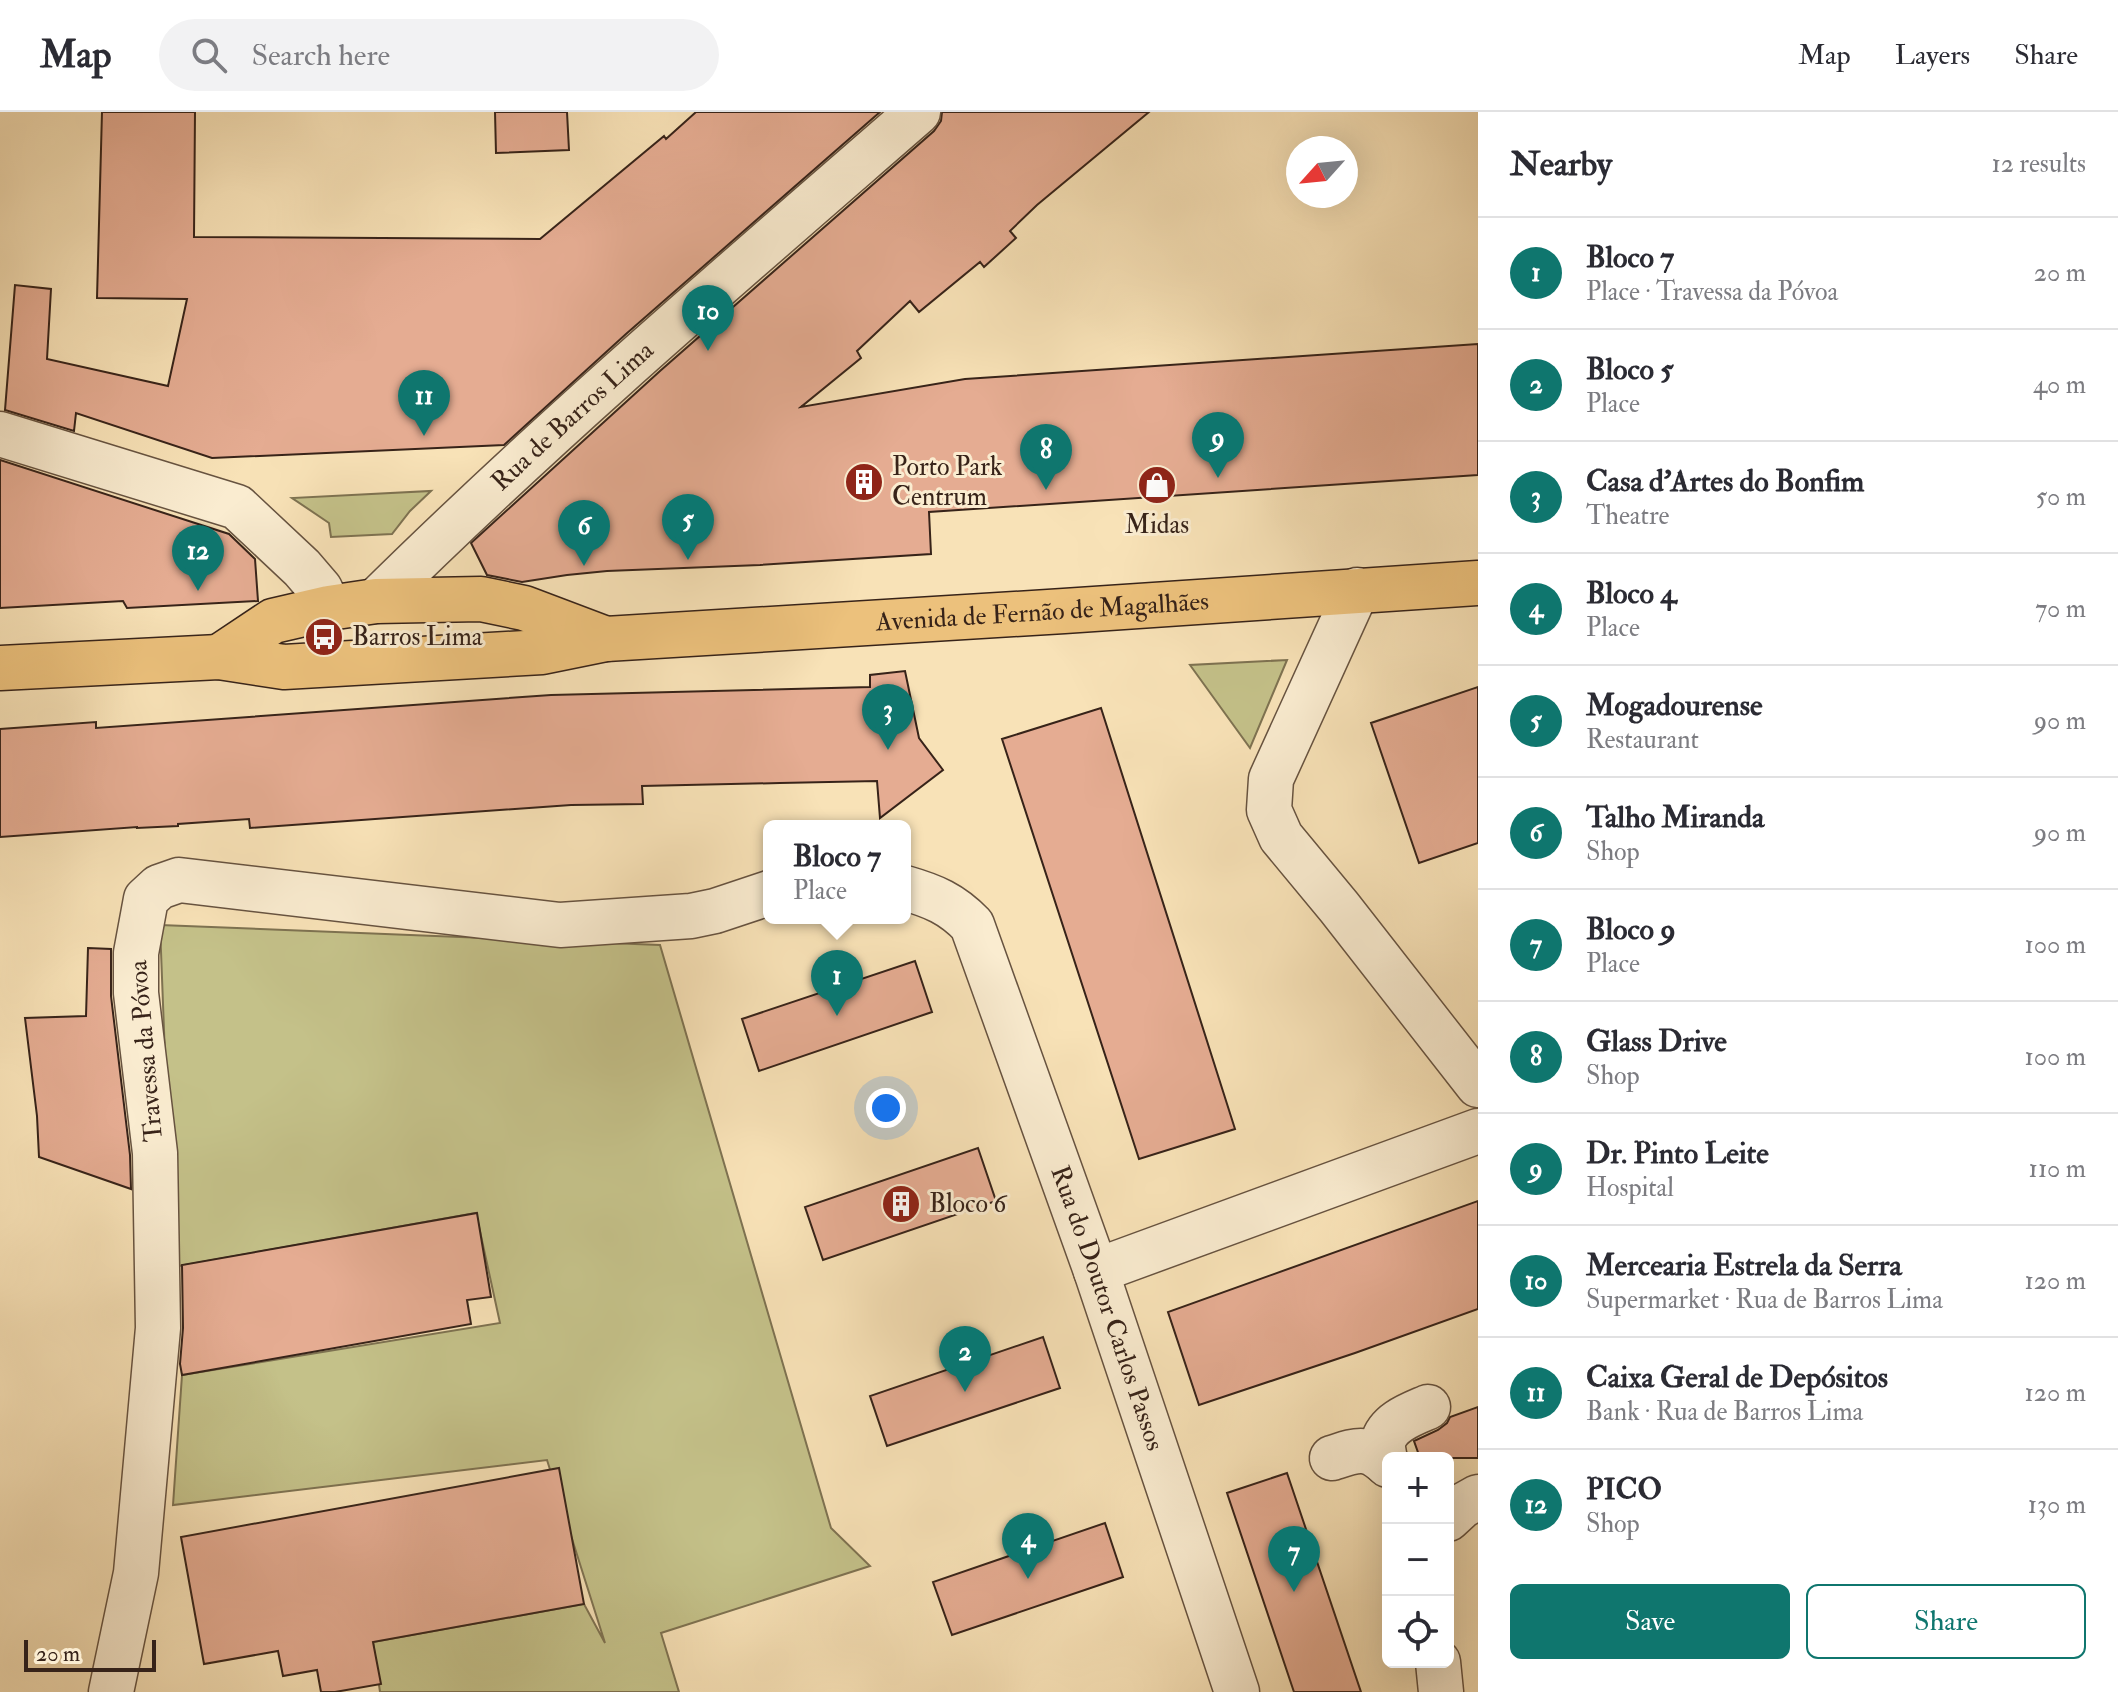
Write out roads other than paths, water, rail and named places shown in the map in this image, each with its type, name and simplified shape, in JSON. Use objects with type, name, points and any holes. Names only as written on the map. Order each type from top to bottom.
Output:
[{"type":"main road","name":"Avenida de Fernão de Magalhães","points":[[0,668],[219,657],[284,667],[542,652],[606,639],[1478,583]]},
{"type":"main road","name":"Avenida de Fernão de Magalhães","points":[[219,657],[273,621],[376,601],[481,599],[524,608],[606,639]]},
{"type":"street","name":"Rua de Barros Lima","points":[[376,601],[466,512],[642,352],[918,112]]},
{"type":"street","points":[[0,434],[237,507],[302,568],[320,589],[329,608]]},
{"type":"street","points":[[1357,590],[1271,779],[1269,810],[1281,837],[1478,1085]]},
{"type":"street","name":"Travessa da Póvoa","points":[[111,1692],[136,1573],[158,1328],[155,1153],[136,993],[136,953],[146,899],[159,887],[179,880],[560,925],[691,916],[763,895]]},
{"type":"street","name":"Rua do Doutor Carlos Passos","points":[[911,890],[947,903],[972,925],[1096,1271],[1237,1692]]},
{"type":"street","points":[[1096,1271],[1478,1131]]},
{"type":"street","points":[[1385,1452],[1383,1444],[1389,1430],[1428,1407]]},
{"type":"street","points":[[1332,1458],[1359,1450],[1382,1459]]},
{"type":"street","points":[[1454,1513],[1478,1497]]},
{"type":"street","points":[[1439,1668],[1441,1692]]},
{"type":"place","name":"Mercearia Estrela da Serra","points":[[708,351]]},
{"type":"place","name":"Caixa Geral de Depósitos","points":[[424,436]]},
{"type":"place","name":"Dr. Pinto Leite","points":[[1218,478]]},
{"type":"place","name":"Porto Park Centrum","points":[[864,482]]},
{"type":"place","name":"Midas","points":[[1157,485]]},
{"type":"place","name":"Glass Drive","points":[[1046,490]]},
{"type":"place","name":"Mogadourense","points":[[688,560]]},
{"type":"place","name":"Talho Miranda","points":[[584,566]]},
{"type":"place","name":"PICO","points":[[198,591]]},
{"type":"place","name":"Barros Lima","points":[[324,637]]},
{"type":"place","name":"Casa d'Artes do Bonfim","points":[[888,750]]},
{"type":"place","name":"Bloco 7","points":[[837,1016]]},
{"type":"place","name":"Bloco 6","points":[[901,1204]]},
{"type":"place","name":"Bloco 5","points":[[965,1392]]},
{"type":"place","name":"Bloco 4","points":[[1028,1579]]},
{"type":"place","name":"Bloco 9","points":[[1294,1592]]}]
